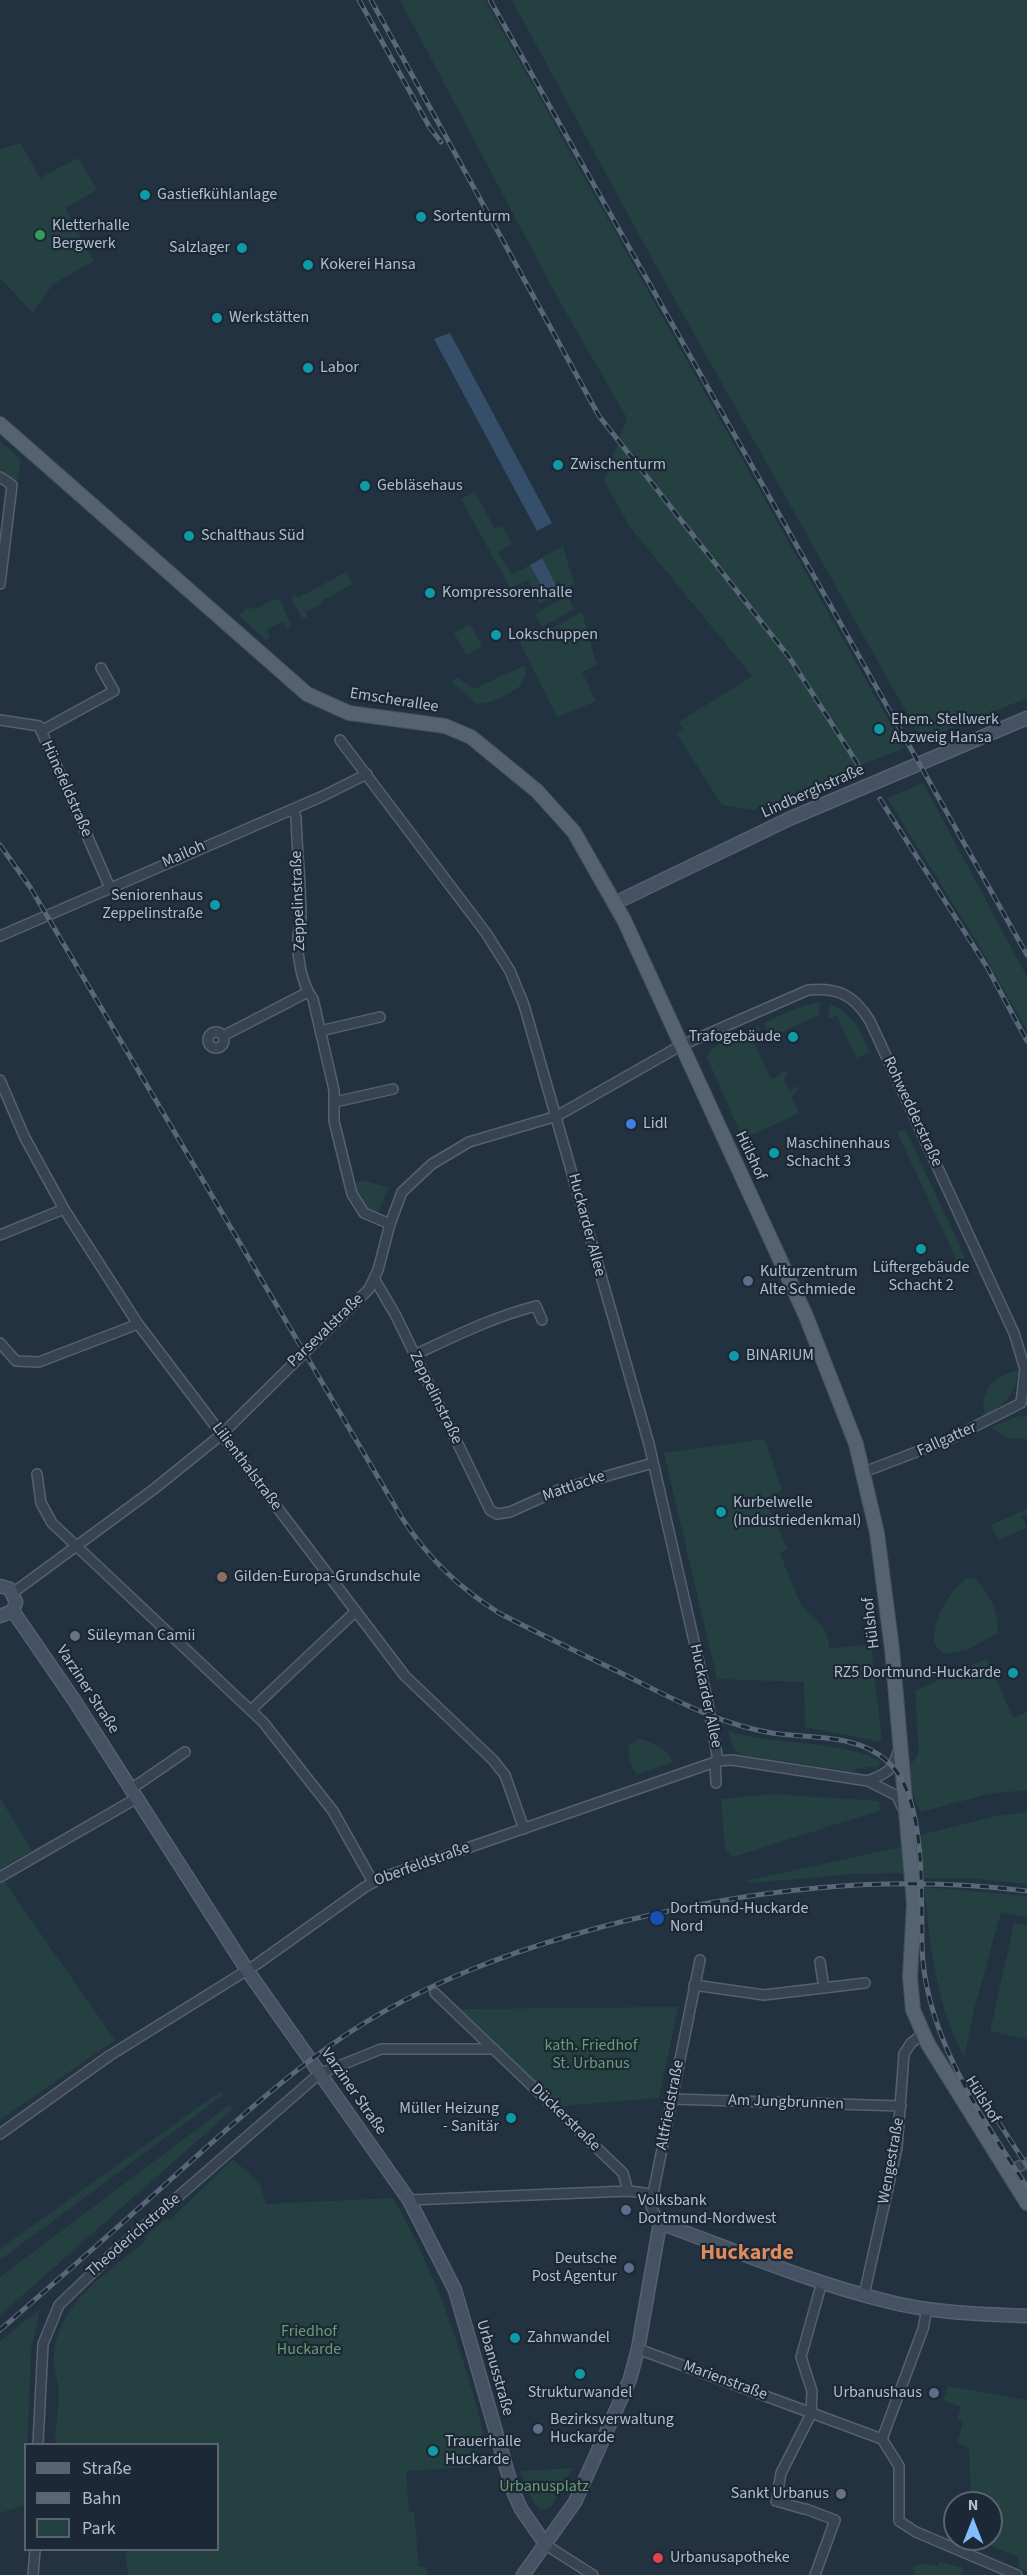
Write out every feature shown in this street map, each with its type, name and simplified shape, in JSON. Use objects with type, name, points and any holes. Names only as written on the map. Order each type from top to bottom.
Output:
[{"type":"main road","name":"Emscherallee","points":[[0,424],[307,694],[350,712],[445,726],[471,737],[537,791],[574,832],[615,903],[680,1046]]},
{"type":"main road","name":"Lindberghstraße","points":[[615,903],[789,819],[1027,718]]},
{"type":"main road","name":"Hülshof","points":[[680,1046],[806,1316],[852,1431],[864,1472],[884,1583],[914,1904],[910,1992],[913,2010],[923,2034],[1027,2203]]},
{"type":"main road","points":[[0,1586],[6,1586],[14,1592],[16,1602],[13,1611],[0,1616]]},
{"type":"main road","name":"Varziner Straße","points":[[13,1611],[248,1970],[408,2200]]},
{"type":"main road","name":"Urbanusstraße","points":[[408,2200],[455,2290],[517,2500],[546,2545]]},
{"type":"main road","points":[[523,2575],[575,2502],[630,2379],[638,2349],[660,2223],[864,2295],[927,2309],[1027,2316]]},
{"type":"street","points":[[0,477],[12,485],[0,584]]},
{"type":"street","points":[[41,731],[114,691],[101,668]]},
{"type":"street","name":"Hünefeldstraße","points":[[0,720],[39,726],[110,888]]},
{"type":"street","name":"Huckarder Allee","points":[[340,740],[502,958],[531,1024],[653,1463],[709,1705],[716,1761],[716,1783]]},
{"type":"street","name":"Mailoh","points":[[0,936],[293,810],[367,774]]},
{"type":"street","name":"Zeppelinstraße","points":[[293,810],[296,817],[301,922],[298,936],[308,992],[313,999],[335,1102],[334,1121],[357,1205],[374,1219],[390,1224]]},
{"type":"street","name":"Rohwedderstraße","points":[[680,1046],[808,990],[837,990],[861,1006],[1014,1333],[1025,1369],[1024,1406]]},
{"type":"street","points":[[223,1036],[308,992]]},
{"type":"street","points":[[320,1031],[380,1017]]},
{"type":"street","name":"Parsevalstraße","points":[[14,1592],[79,1546],[221,1435],[369,1289],[375,1280],[390,1224],[402,1192],[432,1164],[469,1142],[557,1116],[680,1046]]},
{"type":"street","name":"Lilienthalstraße","points":[[0,1080],[25,1138],[64,1209],[138,1324],[405,1676],[493,1760],[505,1775],[524,1828]]},
{"type":"street","points":[[335,1102],[393,1089]]},
{"type":"street","points":[[0,1234],[64,1209]]},
{"type":"street","name":"Zeppelinstraße","points":[[375,1280],[485,1503],[497,1514]]},
{"type":"street","points":[[414,1355],[482,1323],[536,1306],[542,1320]]},
{"type":"street","points":[[0,1343],[16,1361],[39,1362],[138,1324]]},
{"type":"street","name":"Fallgatter","points":[[864,1472],[950,1439],[1024,1406]]},
{"type":"street","name":"Mattlacke","points":[[497,1514],[510,1512],[568,1486],[653,1463]]},
{"type":"street","points":[[37,1474],[45,1514],[251,1710],[333,1811],[373,1882]]},
{"type":"street","points":[[251,1710],[356,1611]]},
{"type":"street","points":[[868,1781],[886,1775],[893,1768],[900,1746]]},
{"type":"street","points":[[0,1877],[134,1793],[185,1752]]},
{"type":"street","name":"Oberfeldstraße","points":[[0,2134],[109,2056],[248,1970],[373,1882],[524,1828],[716,1761],[732,1760],[868,1781],[897,1796],[906,1816]]},
{"type":"street","name":"Altfriedstraße","points":[[660,2223],[651,2207],[700,1960]]},
{"type":"street","points":[[820,1962],[824,1988]]},
{"type":"street","points":[[694,1985],[761,1995],[865,1983]]},
{"type":"street","name":"Dückerstraße","points":[[435,1994],[623,2173],[627,2192]]},
{"type":"street","name":"Wengestraße","points":[[864,2295],[894,2167],[904,2054],[911,2043],[923,2034]]},
{"type":"street","points":[[319,2074],[381,2049],[494,2049]]},
{"type":"street","name":"Theoderichstraße","points":[[38,2443],[43,2344],[59,2305],[97,2268],[319,2074]]},
{"type":"street","name":"Am Jungbrunnen","points":[[672,2099],[901,2106]]},
{"type":"street","points":[[1007,2171],[1027,2163]]},
{"type":"street","points":[[408,2200],[627,2192],[653,2194]]},
{"type":"street","points":[[815,2575],[835,2520],[776,2501],[781,2473],[812,2414],[810,2385],[801,2357],[822,2282]]},
{"type":"street","points":[[927,2309],[923,2329],[882,2439],[899,2466],[899,2521],[916,2532],[1017,2575]]},
{"type":"street","name":"Marienstraße","points":[[638,2349],[882,2439]]},
{"type":"street","points":[[546,2545],[593,2575]]},
{"type":"street","points":[[33,2575],[35,2551]]},
{"type":"green space","points":[[400,0],[485,0],[904,748],[862,765],[826,785],[753,810],[722,805],[676,733],[684,730],[679,722],[752,676],[630,527],[604,481],[627,418],[560,302]]},
{"type":"green space","points":[[512,0],[1027,0],[1027,698],[922,740],[651,257]]},
{"type":"green space","name":"Kletterhalle Bergwerk","points":[[21,143],[40,178],[78,158],[97,190],[65,208],[94,261],[53,284],[33,313],[0,278],[0,149]]},
{"type":"green space","points":[[0,441],[21,459],[18,479],[15,480],[0,471]]},
{"type":"green space","points":[[475,492],[495,529],[502,526],[512,544],[498,552],[512,575],[530,565],[548,599],[539,604],[528,580],[510,588],[461,499]]},
{"type":"green space","points":[[563,546],[574,584],[564,590],[560,582],[555,584],[542,558]]},
{"type":"green space","points":[[346,572],[353,584],[321,601],[322,604],[306,612],[308,617],[302,618],[291,598],[296,595],[298,598]]},
{"type":"green space","points":[[567,596],[574,609],[542,627],[535,614]]},
{"type":"green space","points":[[274,599],[280,601],[291,624],[287,629],[282,622],[266,630],[270,638],[266,640],[239,616],[245,609],[258,608]]},
{"type":"green space","points":[[582,612],[597,665],[582,672],[596,701],[557,717],[518,638],[525,636],[528,641]]},
{"type":"green space","points":[[470,624],[482,646],[466,655],[454,633]]},
{"type":"green space","points":[[525,665],[526,675],[520,686],[500,698],[483,703],[477,704],[451,681],[458,678],[474,689]]},
{"type":"green space","points":[[923,783],[1027,977],[1027,1031],[980,947],[887,798]]},
{"type":"green space","points":[[821,1003],[819,1015],[771,1037],[764,1023],[797,1008]]},
{"type":"green space","points":[[830,1005],[838,1008],[850,1018],[870,1052],[856,1058],[837,1016],[827,1019]]},
{"type":"green space","points":[[759,1026],[761,1035],[755,1045],[771,1079],[781,1074],[780,1071],[789,1072],[784,1080],[790,1093],[795,1086],[798,1088],[792,1097],[799,1113],[743,1139],[707,1057],[714,1047]]},
{"type":"green space","points":[[905,1129],[965,1257],[957,1261],[897,1132]]},
{"type":"green space","points":[[363,1180],[389,1188],[378,1212],[364,1206],[359,1198],[354,1184]]},
{"type":"green space","points":[[1018,1371],[1015,1386],[1008,1398],[986,1417],[984,1400],[990,1386],[1002,1376]]},
{"type":"green space","points":[[1019,1416],[1027,1417],[1027,1439],[1006,1438],[991,1427]]},
{"type":"green space","points":[[765,1439],[782,1490],[765,1499],[788,1549],[780,1553],[797,1596],[804,1608],[822,1626],[828,1638],[829,1648],[871,1645],[882,1742],[805,1727],[804,1682],[717,1679],[664,1453]]},
{"type":"green space","points":[[1027,1509],[1027,1514],[1021,1516],[1027,1528],[998,1540],[991,1525]]},
{"type":"green space","points":[[968,1578],[976,1579],[990,1598],[997,1617],[998,1633],[967,1650],[944,1654],[934,1644],[936,1625],[948,1598]]},
{"type":"green space","points":[[987,1658],[1013,1718],[1027,1712],[1027,1790],[989,1794],[920,1812],[910,1783],[910,1766],[919,1753],[915,1691]]},
{"type":"green space","points":[[728,1731],[765,1739],[853,1751],[870,1756],[882,1763],[877,1767],[856,1768],[855,1772],[745,1755],[734,1750]]},
{"type":"green space","points":[[639,1739],[655,1744],[664,1750],[671,1757],[672,1762],[637,1775],[630,1763],[628,1746]]},
{"type":"green space","points":[[772,1794],[878,1801],[881,1810],[733,1857],[725,1848],[721,1799]]},
{"type":"green space","points":[[0,1798],[32,1851],[0,1869]]},
{"type":"green space","points":[[1027,1812],[1027,1884],[967,1878],[923,1878],[921,1835],[996,1816]]},
{"type":"green space","points":[[901,1847],[904,1873],[853,1874],[751,1883],[745,1881]]},
{"type":"green space","points":[[3,1880],[115,2040],[0,2120],[0,1882]]},
{"type":"green space","points":[[924,1887],[1027,1896],[1027,1917],[1001,1912],[975,2006],[964,2057],[946,2016],[940,1995],[932,1954]]},
{"type":"green space","points":[[1014,1923],[1027,1926],[1027,2039],[990,2031]]},
{"type":"green space","name":"kath. Friedhof St. Urbanus","points":[[678,2007],[659,2098],[561,2106],[461,2009]]},
{"type":"green space","points":[[221,2091],[223,2095],[0,2260],[0,2249]]},
{"type":"green space","points":[[229,2105],[232,2110],[0,2315],[0,2277]]},
{"type":"green space","name":"Friedhof Huckarde","points":[[233,2159],[260,2184],[266,2204],[393,2198],[422,2254],[446,2311],[483,2431],[483,2439],[471,2445],[472,2467],[406,2471],[409,2512],[414,2512],[419,2567],[427,2567],[428,2575],[128,2575],[125,2551],[219,2551],[219,2443],[55,2443],[58,2384],[54,2353],[65,2318],[88,2289],[145,2241],[145,2236],[165,2219],[170,2220]]},
{"type":"green space","points":[[40,2309],[31,2351],[27,2443],[24,2443],[24,2505],[0,2513],[0,2341]]},
{"type":"green space","points":[[948,2386],[1027,2400],[1027,2571],[1019,2568],[1018,2557],[1003,2551],[1003,2491],[971,2491],[969,2448],[957,2443],[963,2422],[957,2420],[961,2407],[943,2400]]},
{"type":"green space","name":"Urbanusplatz","points":[[573,2468],[551,2507],[540,2510],[532,2499],[520,2471]]},
{"type":"green space","points":[[939,2562],[963,2568],[961,2575],[913,2575],[915,2574],[913,2567],[923,2563],[938,2566]]},
{"type":"water","points":[[450,333],[552,523],[537,531],[434,339]]},
{"type":"water","points":[[542,558],[560,593],[548,599],[530,565]]},
{"type":"railway","points":[[359,0],[430,128],[441,142]]},
{"type":"railway","points":[[371,0],[599,416],[789,657],[859,766]]},
{"type":"railway","points":[[490,0],[1027,955]]},
{"type":"railway","points":[[880,799],[987,967],[1027,1041]]},
{"type":"railway","points":[[0,845],[30,887],[402,1518],[433,1559],[470,1593],[499,1613],[676,1700],[752,1729],[833,1739],[862,1746],[888,1762],[901,1778],[910,1798],[916,1822],[921,1875],[922,1945],[925,1978],[933,2010],[958,2072],[991,2131],[1027,2187]]},
{"type":"railway","points":[[0,2330],[282,2082],[325,2049],[377,2015],[439,1983],[504,1957],[571,1935],[657,1913],[762,1894],[814,1888],[920,1884],[1027,1891]]},
{"type":"railway","points":[[979,2092],[1027,2166]]},
{"type":"place","name":"Gastiefkühlanlage","points":[[145,195]]},
{"type":"place","name":"Sortenturm","points":[[421,217]]},
{"type":"place","name":"Kletterhalle Bergwerk","points":[[40,235]]},
{"type":"place","name":"Salzlager","points":[[242,248]]},
{"type":"place","name":"Kokerei Hansa","points":[[308,265]]},
{"type":"place","name":"Werkstätten","points":[[217,318]]},
{"type":"place","name":"Labor","points":[[308,368]]},
{"type":"place","name":"Zwischenturm","points":[[558,465]]},
{"type":"place","name":"Gebläsehaus","points":[[365,486]]},
{"type":"place","name":"Schalthaus Süd","points":[[189,536]]},
{"type":"place","name":"Kompressorenhalle","points":[[430,593]]},
{"type":"place","name":"Lokschuppen","points":[[496,635]]},
{"type":"place","name":"Ehem. Stellwerk Abzweig Hansa","points":[[879,729]]},
{"type":"place","name":"Seniorenhaus Zeppelinstraße","points":[[215,905]]},
{"type":"place","name":"Trafogebäude","points":[[793,1037]]},
{"type":"place","name":"Lidl","points":[[631,1124]]},
{"type":"place","name":"Maschinenhaus Schacht 3","points":[[774,1153]]},
{"type":"place","name":"Lüftergebäude Schacht 2","points":[[921,1249]]},
{"type":"place","name":"Kulturzentrum Alte Schmiede","points":[[748,1281]]},
{"type":"place","name":"BINARIUM","points":[[734,1356]]},
{"type":"place","name":"Kurbelwelle (Industriedenkmal)","points":[[721,1512]]},
{"type":"place","name":"Gilden-Europa-Grundschule","points":[[222,1577]]},
{"type":"place","name":"Süleyman Camii","points":[[75,1636]]},
{"type":"place","name":"RZ5 Dortmund-Huckarde","points":[[1013,1673]]},
{"type":"place","name":"Dortmund-Huckarde Nord","points":[[657,1918]]},
{"type":"place","name":"Müller Heizung - Sanitär","points":[[511,2118]]},
{"type":"place","name":"Volksbank Dortmund-Nordwest","points":[[626,2210]]},
{"type":"place","name":"Deutsche Post Agentur","points":[[629,2268]]},
{"type":"place","name":"Zahnwandel","points":[[515,2338]]},
{"type":"place","name":"Strukturwandel","points":[[580,2374]]},
{"type":"place","name":"Urbanushaus","points":[[934,2393]]},
{"type":"place","name":"Bezirksverwaltung Huckarde","points":[[538,2429]]},
{"type":"place","name":"Trauerhalle Huckarde","points":[[433,2451]]},
{"type":"place","name":"Sankt Urbanus","points":[[841,2494]]},
{"type":"place","name":"Urbanusapotheke","points":[[658,2558]]},
{"type":"district","name":"Huckarde","points":[[747,2254]]}]
